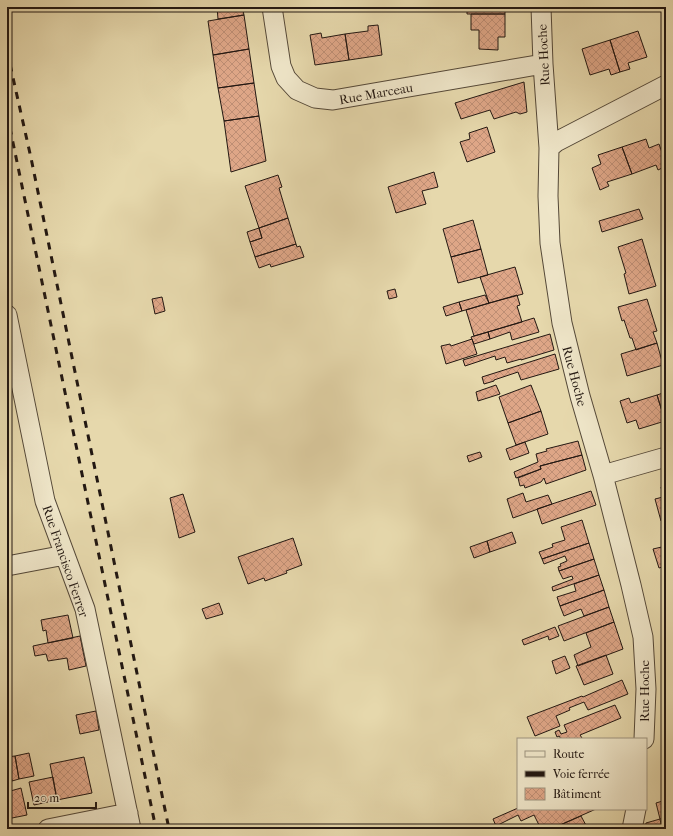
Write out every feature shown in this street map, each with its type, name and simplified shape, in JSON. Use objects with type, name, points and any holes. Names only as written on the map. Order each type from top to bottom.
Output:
[{"type":"street","name":"Rue Marceau","points":[[272,7],[281,66],[286,78],[297,90],[314,98],[334,100],[543,64]]},
{"type":"street","name":"Rue Hoche","points":[[541,7],[543,64],[549,148],[548,196],[550,244],[562,323],[580,396],[603,475],[643,637],[646,689],[644,738]]},
{"type":"street","points":[[549,148],[556,142],[666,85]]},
{"type":"street","name":"Rue Francisco Ferrer","points":[[7,316],[45,501],[85,609],[130,821]]},
{"type":"street","points":[[603,475],[666,457]]},
{"type":"street","points":[[7,566],[65,555]]},
{"type":"street","points":[[632,829],[636,810]]},
{"type":"street","points":[[48,829],[130,821]]},
{"type":"building","points":[[217,7],[242,7],[244,15],[218,19]]},
{"type":"building","points":[[467,7],[505,7],[505,14],[467,14]]},
{"type":"building","points":[[471,14],[505,14],[505,37],[498,37],[498,50],[479,49],[479,30],[471,30]]},
{"type":"building","points":[[244,15],[249,49],[213,55],[208,21]]},
{"type":"building","points":[[378,25],[382,55],[349,60],[345,34],[368,31],[368,26]]},
{"type":"building","points":[[638,31],[647,57],[628,63],[630,69],[620,72],[610,40]]},
{"type":"building","points":[[321,33],[322,38],[345,34],[349,60],[315,65],[310,35]]},
{"type":"building","points":[[610,40],[620,72],[611,75],[609,69],[590,75],[582,49]]},
{"type":"building","points":[[249,49],[254,83],[218,88],[213,55]]},
{"type":"building","points":[[524,82],[527,112],[520,114],[516,112],[494,119],[490,110],[461,119],[455,103]]},
{"type":"building","points":[[254,83],[259,116],[224,121],[218,88]]},
{"type":"building","points":[[259,116],[266,161],[231,172],[224,121]]},
{"type":"building","points":[[487,127],[495,152],[467,162],[460,142],[470,139],[469,133]]},
{"type":"building","points":[[646,139],[649,148],[659,144],[666,166],[658,170],[656,165],[632,174],[622,147]]},
{"type":"building","points":[[622,147],[632,174],[607,182],[609,186],[600,190],[592,168],[601,164],[598,155]]},
{"type":"building","points":[[434,172],[438,187],[422,191],[426,204],[396,213],[388,187]]},
{"type":"building","points":[[278,175],[282,187],[279,188],[288,218],[259,228],[245,186]]},
{"type":"building","points":[[639,209],[643,219],[602,232],[599,221]]},
{"type":"building","points":[[288,218],[296,244],[255,257],[250,242],[262,238],[259,228]]},
{"type":"building","points":[[473,220],[481,249],[451,257],[443,229]]},
{"type":"building","points":[[259,228],[262,238],[250,242],[247,232]]},
{"type":"building","points":[[642,239],[656,286],[629,294],[624,274],[626,273],[618,247]]},
{"type":"building","points":[[296,244],[297,247],[300,246],[304,257],[271,267],[270,264],[259,268],[255,257]]},
{"type":"building","points":[[481,249],[488,275],[458,283],[451,257]]},
{"type":"building","points":[[515,267],[523,294],[489,303],[480,277]]},
{"type":"building","points":[[395,289],[397,297],[389,299],[387,291]]},
{"type":"building","points":[[485,295],[489,303],[462,311],[459,302]]},
{"type":"building","points":[[517,295],[520,305],[517,306],[522,322],[474,336],[466,310]]},
{"type":"building","points":[[162,297],[165,311],[155,314],[152,299]]},
{"type":"building","points":[[647,299],[657,331],[653,332],[657,343],[636,350],[624,320],[622,321],[618,307]]},
{"type":"building","points":[[459,302],[462,311],[446,316],[443,307]]},
{"type":"building","points":[[534,318],[539,332],[512,340],[510,332],[490,339],[488,332]]},
{"type":"building","points":[[488,332],[490,339],[474,344],[471,337]]},
{"type":"building","points":[[550,334],[554,350],[507,363],[505,357],[496,360],[495,356],[465,366],[463,360]]},
{"type":"building","points":[[472,339],[477,354],[446,364],[441,346],[450,344],[451,346]]},
{"type":"building","points":[[657,343],[663,365],[627,376],[621,354]]},
{"type":"building","points":[[555,354],[559,369],[521,380],[518,372],[484,384],[482,377]]},
{"type":"building","points":[[496,385],[500,394],[478,401],[476,392]]},
{"type":"building","points":[[531,385],[541,411],[508,423],[499,397]]},
{"type":"building","points":[[666,392],[666,421],[665,421],[657,395]]},
{"type":"building","points":[[657,395],[665,421],[639,429],[636,420],[627,423],[620,401],[629,398],[631,403]]},
{"type":"building","points":[[541,411],[548,434],[516,445],[508,423]]},
{"type":"building","points":[[578,441],[582,455],[540,466],[541,469],[516,478],[514,472],[538,462],[536,454],[547,451],[546,449]]},
{"type":"building","points":[[525,442],[529,453],[510,460],[506,449]]},
{"type":"building","points":[[480,452],[482,457],[469,462],[467,456]]},
{"type":"building","points":[[582,455],[586,470],[546,484],[544,478],[541,482],[525,488],[524,485],[520,486],[518,478],[541,469],[540,466]]},
{"type":"building","points":[[666,486],[666,519],[661,521],[655,499],[663,497],[661,487]]},
{"type":"building","points":[[591,491],[596,505],[542,524],[537,509]]},
{"type":"building","points":[[523,493],[526,502],[548,495],[552,504],[513,518],[507,499]]},
{"type":"building","points":[[183,494],[195,532],[179,538],[170,498]]},
{"type":"building","points":[[582,520],[589,543],[542,559],[539,552],[553,547],[552,544],[565,540],[561,527]]},
{"type":"building","points":[[512,532],[516,543],[490,552],[487,541]]},
{"type":"building","points":[[293,538],[302,565],[286,571],[287,573],[265,581],[264,578],[248,584],[238,557]]},
{"type":"building","points":[[487,541],[490,552],[474,558],[470,547]]},
{"type":"building","points":[[589,543],[594,559],[559,571],[558,567],[561,566],[560,564],[567,561],[565,556],[544,564],[542,559]]},
{"type":"building","points":[[666,546],[666,566],[659,568],[653,549]]},
{"type":"building","points":[[594,559],[599,575],[553,591],[552,587],[573,579],[572,576],[563,579],[559,571]]},
{"type":"building","points":[[599,575],[604,590],[560,606],[557,597],[576,591],[574,584]]},
{"type":"building","points":[[604,590],[609,607],[584,616],[581,609],[564,616],[560,606]]},
{"type":"building","points":[[219,603],[223,614],[206,619],[202,609]]},
{"type":"building","points":[[609,607],[614,622],[564,641],[558,626]]},
{"type":"building","points":[[68,615],[73,638],[48,643],[46,630],[43,631],[41,620]]},
{"type":"building","points":[[614,622],[623,649],[578,666],[574,655],[591,647],[586,633]]},
{"type":"building","points":[[555,627],[559,636],[549,640],[548,636],[524,645],[522,640]]},
{"type":"building","points":[[80,636],[86,666],[69,670],[67,658],[48,661],[46,654],[35,656],[33,646]]},
{"type":"building","points":[[606,655],[613,674],[584,685],[576,666]]},
{"type":"building","points":[[565,656],[570,668],[556,674],[552,661]]},
{"type":"building","points":[[622,680],[628,694],[588,710],[584,702],[569,708],[570,710],[556,716],[560,726],[535,736],[527,717],[582,696],[583,697]]},
{"type":"building","points":[[615,705],[621,718],[580,735],[582,738],[557,737],[555,732],[559,730],[561,734],[567,732],[564,725]]},
{"type":"building","points":[[96,711],[99,730],[80,734],[76,715]]},
{"type":"building","points":[[29,753],[34,776],[19,779],[15,756]]},
{"type":"building","points":[[15,756],[19,779],[12,781],[7,757]]},
{"type":"building","points":[[84,757],[92,793],[57,800],[50,764]]},
{"type":"building","points":[[53,777],[57,800],[34,805],[29,782]]},
{"type":"building","points":[[21,788],[27,815],[7,819],[7,792]]},
{"type":"building","points":[[666,800],[666,817],[660,819],[656,803]]},
{"type":"building","points":[[517,808],[517,810],[594,810],[551,829],[541,829],[534,815],[521,821],[518,815],[496,826],[493,819]]},
{"type":"building","points":[[581,816],[588,829],[551,829]]},
{"type":"building","points":[[660,819],[662,829],[645,829],[646,823]]},
{"type":"railway","points":[[7,51],[31,158],[169,829]]},
{"type":"railway","points":[[7,114],[156,829]]}]
